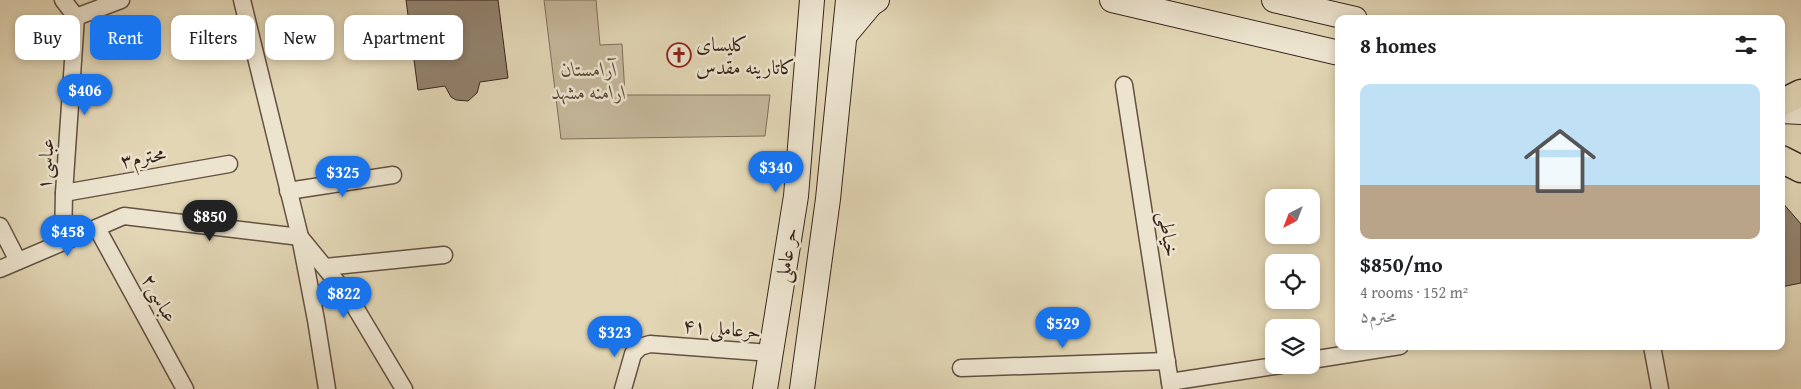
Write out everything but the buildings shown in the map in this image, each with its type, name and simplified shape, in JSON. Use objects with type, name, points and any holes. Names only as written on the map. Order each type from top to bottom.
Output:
[{"type":"main road","points":[[794,0],[809,33]]},
{"type":"main road","name":"حر عاملی","points":[[765,389],[796,196],[812,0]]},
{"type":"main road","name":"حر عاملی","points":[[802,389],[828,199],[848,0]]},
{"type":"main road","points":[[845,36],[871,4],[877,0]]},
{"type":"main road","points":[[1112,0],[1335,52]]},
{"type":"main road","points":[[1274,0],[1338,15]]},
{"type":"main road","points":[[1785,102],[1801,93]]},
{"type":"main road","points":[[1785,111],[1801,112]]},
{"type":"main road","points":[[1785,154],[1801,155]]},
{"type":"main road","points":[[1785,161],[1801,169]]},
{"type":"street","points":[[63,0],[74,15]]},
{"type":"street","points":[[80,15],[121,0]]},
{"type":"street","points":[[242,0],[300,237],[327,389]]},
{"type":"street","name":"عباسی۱","points":[[63,242],[64,193],[73,60]]},
{"type":"street","name":"خیاطی","points":[[1124,85],[1170,386]]},
{"type":"street","name":"محترم۳","points":[[64,193],[229,164]]},
{"type":"street","points":[[288,191],[393,175]]},
{"type":"street","points":[[0,269],[124,216],[300,237],[349,297],[404,389]]},
{"type":"street","points":[[0,226],[18,261]]},
{"type":"street","name":"عباسی۲","points":[[97,228],[185,389]]},
{"type":"street","points":[[325,268],[444,255]]},
{"type":"street","name":"حرعاملی ۴۱","points":[[624,389],[633,354],[640,347],[650,344],[771,353]]},
{"type":"street","points":[[1320,359],[1375,350]]},
{"type":"street","points":[[1653,350],[1660,389]]},
{"type":"street","points":[[961,368],[1167,361]]},
{"type":"street","points":[[1170,386],[1265,368]]},
{"type":"green space","name":"آرامستان ارامنه مشهد","points":[[544,0],[596,0],[600,45],[622,44],[625,95],[770,95],[765,136],[561,139]]},
{"type":"place","name":"کلیسای کاتارینه مقدس","points":[[679,55]]}]
